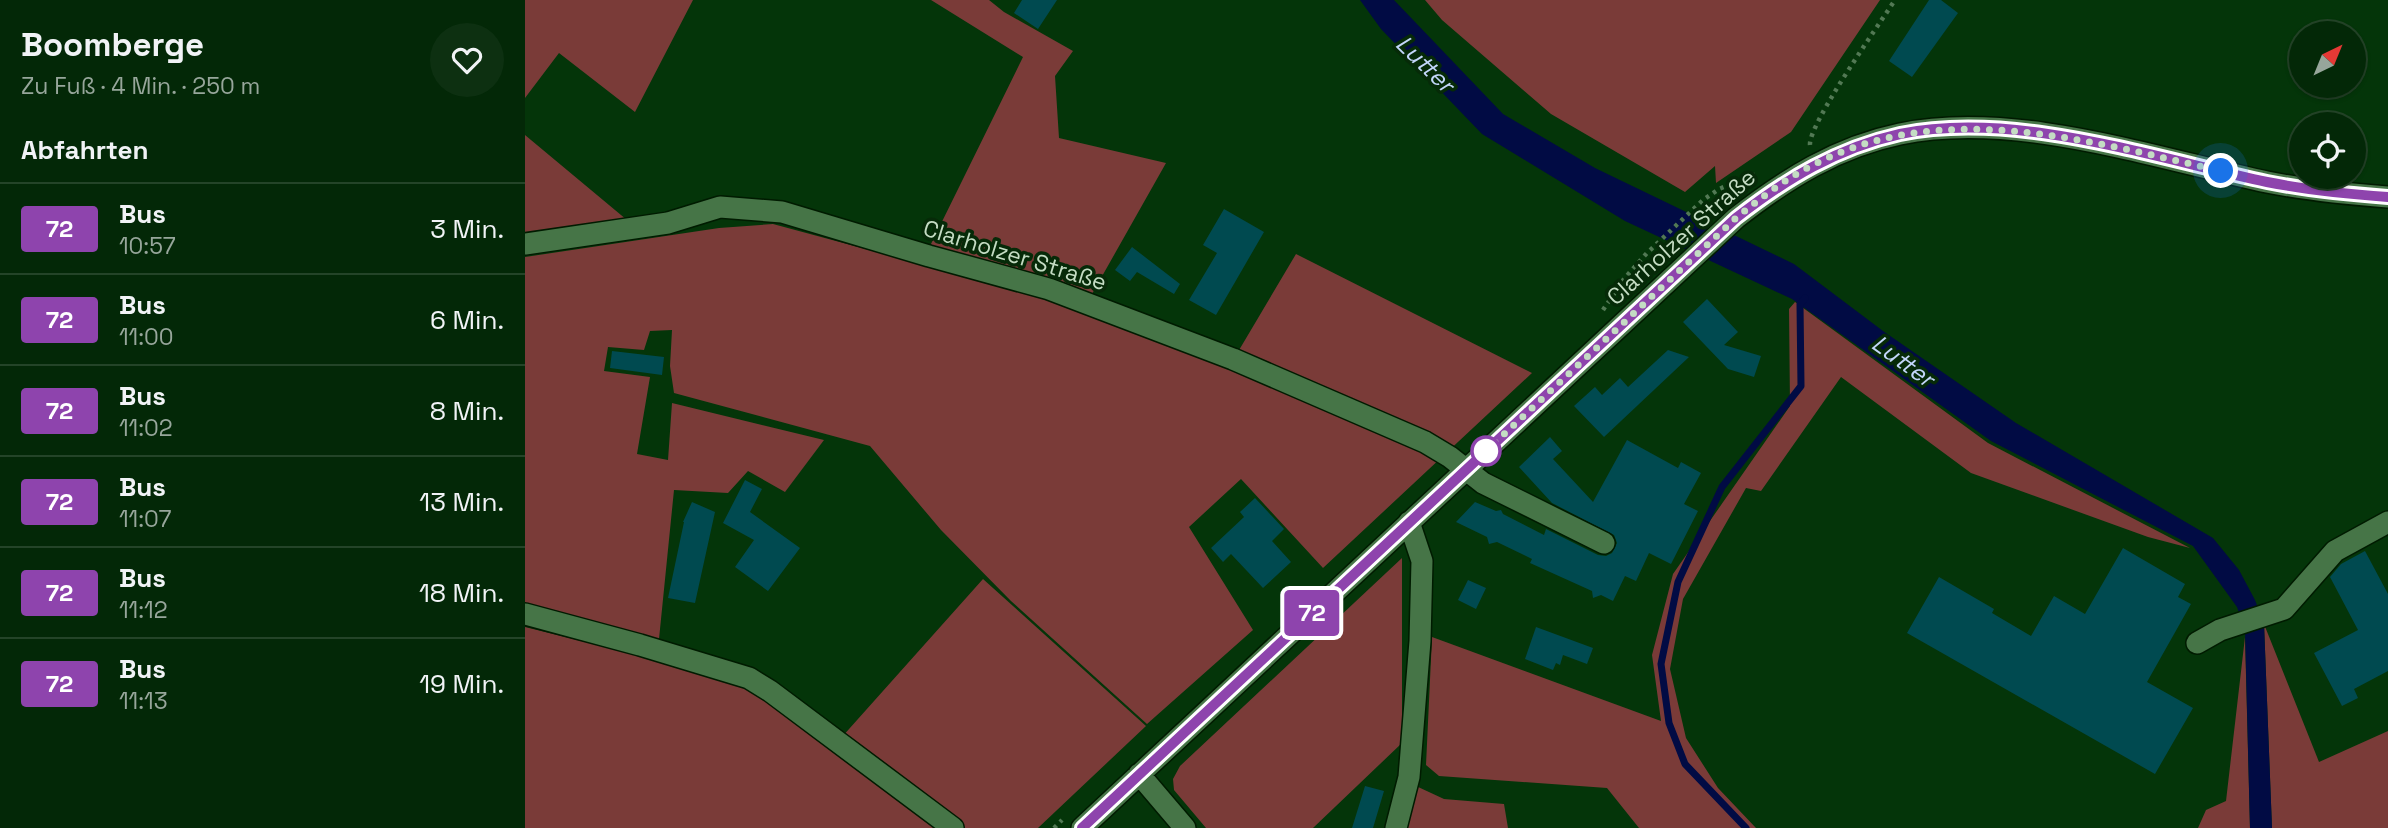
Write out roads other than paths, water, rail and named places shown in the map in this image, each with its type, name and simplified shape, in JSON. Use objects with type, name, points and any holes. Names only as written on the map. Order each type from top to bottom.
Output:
[{"type":"street","name":"Clarholzer Straße","points":[[1082,828],[1736,218],[1774,188],[1815,163],[1862,144],[1902,134],[1961,128],[2026,131],[2092,142],[2267,182],[2327,192],[2388,197]]},
{"type":"street","name":"Clarholzer Straße","points":[[525,244],[668,223],[720,207],[782,212],[1049,289],[1233,359],[1425,442],[1466,469]]},
{"type":"street","points":[[1466,469],[1483,483],[1604,543]]},
{"type":"street","points":[[1396,828],[1409,776],[1420,641],[1422,561],[1409,522]]},
{"type":"street","points":[[2197,643],[2220,630],[2284,609],[2335,551],[2388,523]]},
{"type":"street","points":[[525,614],[749,678],[953,828]]},
{"type":"street","points":[[1139,774],[1185,828]]},
{"type":"water","name":"Lutter","points":[[1360,0],[1394,0],[1503,114],[1595,168],[1794,264],[1883,331],[2016,423],[2213,538],[2239,570],[2264,624],[2272,828],[2250,828],[2245,630],[2237,607],[2193,546],[1991,441],[1792,299],[1625,221],[1482,134],[1381,29]]},
{"type":"waterway","points":[[1746,828],[1685,764],[1669,723],[1661,664],[1678,582],[1722,487],[1801,386],[1800,304],[1805,298]]}]
